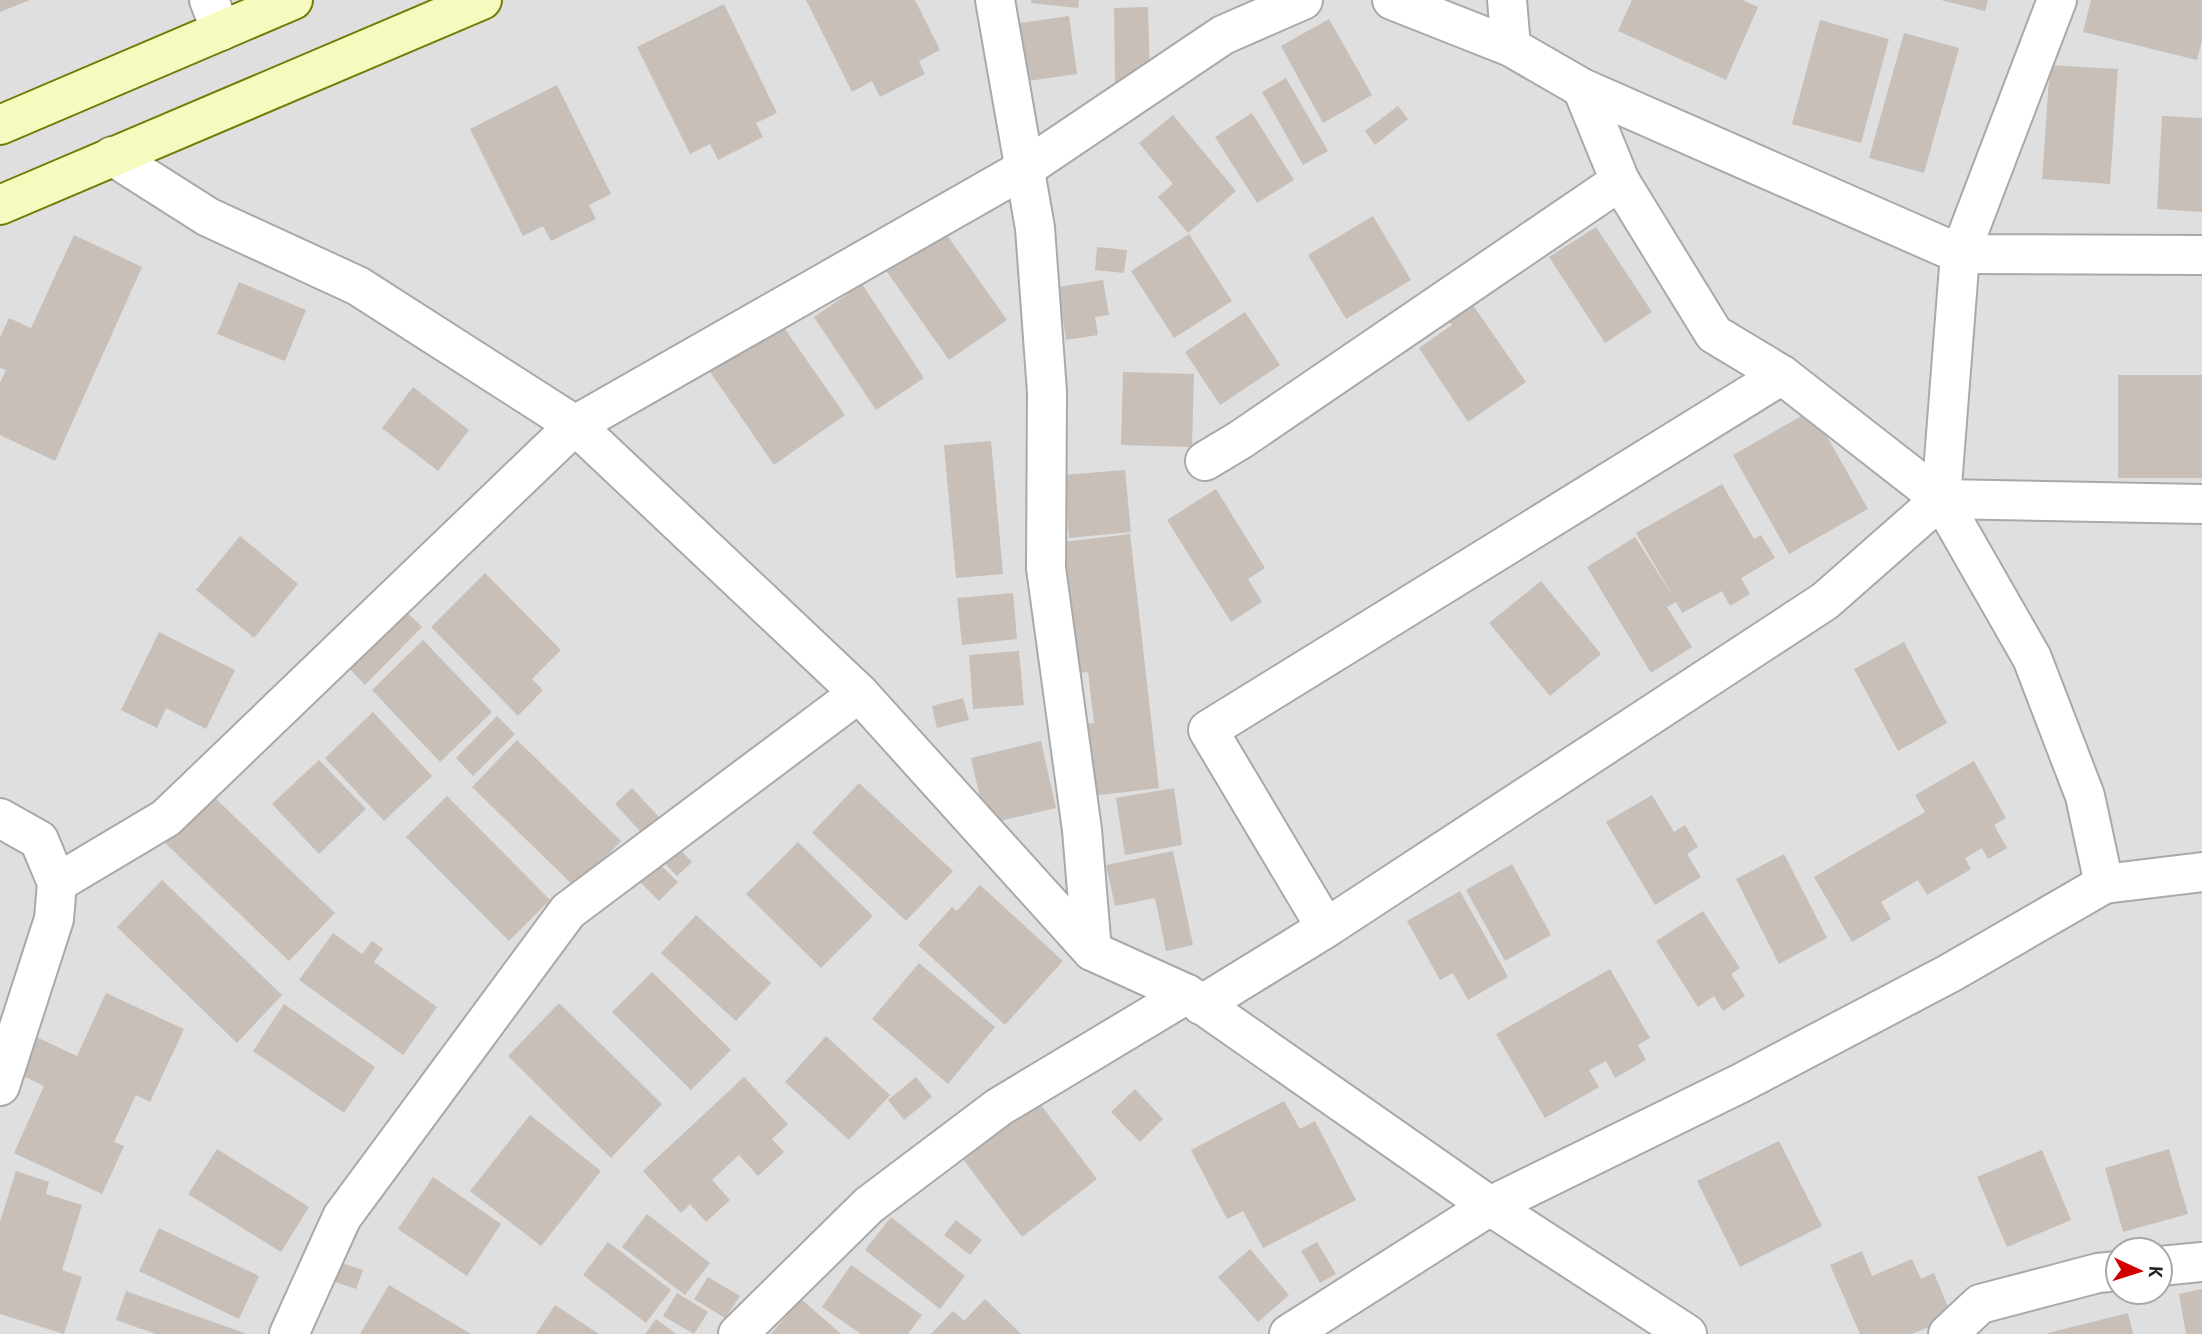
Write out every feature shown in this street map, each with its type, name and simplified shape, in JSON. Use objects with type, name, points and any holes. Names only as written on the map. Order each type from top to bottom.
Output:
[{"type":"main road","points":[[0,125],[215,16],[293,0]]},
{"type":"main road","points":[[0,205],[482,0]]},
{"type":"street","points":[[995,0],[1035,228],[1046,392],[1046,568],[1082,830],[1092,951]]},
{"type":"street","points":[[57,883],[166,818],[575,425],[1024,169],[1223,35],[1303,0]]},
{"type":"street","points":[[1392,0],[1511,47],[1582,88],[1960,254],[2202,255]]},
{"type":"street","points":[[1507,0],[1511,47]]},
{"type":"street","points":[[1941,499],[1960,254],[2057,0]]},
{"type":"street","points":[[1582,88],[1620,181],[1714,334],[1782,375],[1941,499],[2032,658],[2085,796],[2105,884]]},
{"type":"street","points":[[112,156],[208,218],[358,286],[575,425],[859,693],[1092,951],[1194,1000],[1490,1206],[1687,1334]]},
{"type":"street","points":[[1205,461],[1240,440],[1620,181]]},
{"type":"street","points":[[1326,928],[1208,730],[1782,375]]},
{"type":"street","points":[[738,1334],[869,1205],[999,1107],[1326,928],[1825,601],[1941,499],[2202,504]]},
{"type":"street","points":[[289,1334],[342,1217],[568,911],[859,693]]},
{"type":"street","points":[[0,818],[39,840],[57,883],[54,919],[0,1086]]},
{"type":"street","points":[[1289,1334],[1490,1206],[1765,1070],[1950,973],[2105,884],[2202,872]]},
{"type":"street","points":[[2174,1265],[2202,1262]]},
{"type":"street","points":[[1948,1334],[1980,1304],[2104,1272]]},
{"type":"shaded area","points":[[0,0],[2202,0],[2202,1334],[0,1334]]},
{"type":"building","points":[[0,0],[30,0],[0,12]]},
{"type":"building","points":[[806,0],[915,0],[940,50],[919,61],[925,74],[880,97],[872,81],[852,92]]},
{"type":"building","points":[[1031,0],[1079,0],[1078,8],[1031,3]]},
{"type":"building","points":[[1632,0],[1742,0],[1758,7],[1726,80],[1618,31]]},
{"type":"building","points":[[1941,0],[1988,0],[1985,11]]},
{"type":"building","points":[[2091,0],[2202,0],[2202,40],[2197,60],[2083,32]]},
{"type":"building","points":[[724,4],[777,113],[756,123],[763,137],[718,160],[710,144],[690,154],[637,47]]},
{"type":"building","points":[[1148,7],[1150,81],[1115,82],[1114,8]]},
{"type":"building","points":[[1069,16],[1077,74],[1028,81],[1020,23]]},
{"type":"building","points":[[1329,19],[1372,95],[1323,123],[1281,46]]},
{"type":"building","points":[[1820,20],[1889,39],[1861,143],[1792,124]]},
{"type":"building","points":[[1904,33],[1959,48],[1924,173],[1869,158]]},
{"type":"building","points":[[2050,65],[2118,69],[2110,184],[2042,179]]},
{"type":"building","points":[[1286,78],[1328,151],[1303,165],[1262,92]]},
{"type":"building","points":[[557,85],[611,194],[589,205],[596,219],[551,241],[543,226],[523,236],[470,129]]},
{"type":"building","points":[[1398,106],[1408,119],[1375,145],[1365,131]]},
{"type":"building","points":[[1252,113],[1294,180],[1257,203],[1215,137]]},
{"type":"building","points":[[1173,115],[1236,191],[1188,233],[1158,197],[1173,184],[1139,143]]},
{"type":"building","points":[[2162,116],[2202,118],[2202,212],[2157,209]]},
{"type":"building","points":[[1373,216],[1411,280],[1346,319],[1308,255]]},
{"type":"building","points":[[1596,227],[1652,312],[1605,343],[1549,257]]},
{"type":"building","points":[[942,228],[1007,320],[949,360],[885,269]]},
{"type":"building","points":[[1189,234],[1232,301],[1174,338],[1131,271]]},
{"type":"building","points":[[74,235],[142,267],[55,461],[0,435],[0,383],[6,370],[0,368],[0,337],[9,318],[31,328]]},
{"type":"building","points":[[1097,247],[1127,250],[1124,273],[1095,270]]},
{"type":"building","points":[[1103,280],[1109,315],[1095,317],[1098,335],[1066,340],[1058,287]]},
{"type":"building","points":[[239,282],[306,310],[285,361],[217,334]]},
{"type":"building","points":[[862,284],[924,378],[876,410],[814,317]]},
{"type":"building","points":[[1466,295],[1526,382],[1468,422],[1419,348],[1452,325],[1442,312]]},
{"type":"building","points":[[1245,312],[1280,365],[1220,405],[1185,352]]},
{"type":"building","points":[[778,319],[845,415],[774,465],[708,369]]},
{"type":"building","points":[[1123,372],[1194,374],[1192,447],[1121,445]]},
{"type":"building","points":[[2118,375],[2202,375],[2202,478],[2118,478]]},
{"type":"building","points":[[413,387],[469,430],[438,471],[382,428]]},
{"type":"building","points":[[1812,410],[1868,509],[1789,554],[1733,455]]},
{"type":"building","points":[[991,441],[1003,574],[956,578],[944,445]]},
{"type":"building","points":[[1125,470],[1131,532],[1069,538],[1063,475]]},
{"type":"building","points":[[1722,484],[1754,539],[1761,535],[1775,558],[1741,578],[1750,594],[1730,606],[1722,591],[1682,613],[1676,602],[1667,607],[1692,647],[1651,673],[1587,567],[1635,537],[1674,598],[1636,533]]},
{"type":"building","points":[[1216,489],[1265,568],[1248,579],[1262,602],[1231,622],[1167,520]]},
{"type":"building","points":[[1130,534],[1159,788],[1092,796],[1084,724],[1094,723],[1088,672],[1079,673],[1064,542]]},
{"type":"building","points":[[240,536],[298,584],[254,638],[196,590]]},
{"type":"building","points":[[485,573],[561,650],[532,679],[543,690],[518,716],[431,627]]},
{"type":"building","points":[[1541,581],[1601,654],[1550,696],[1489,623]]},
{"type":"building","points":[[1013,593],[1017,639],[962,645],[957,598]]},
{"type":"building","points":[[406,611],[422,627],[365,685],[349,668]]},
{"type":"building","points":[[159,632],[235,670],[206,729],[166,708],[157,728],[121,710]]},
{"type":"building","points":[[423,640],[492,712],[440,762],[372,690]]},
{"type":"building","points":[[1904,642],[1947,723],[1898,751],[1854,669]]},
{"type":"building","points":[[1019,651],[1024,705],[973,709],[969,655]]},
{"type":"building","points":[[963,698],[969,720],[937,728],[932,706]]},
{"type":"building","points":[[373,712],[432,776],[384,821],[325,758]]},
{"type":"building","points":[[497,716],[515,734],[473,776],[456,758]]},
{"type":"building","points":[[517,740],[621,841],[576,888],[472,787]]},
{"type":"building","points":[[1041,741],[1056,808],[986,824],[971,758]]},
{"type":"building","points":[[319,760],[366,809],[319,854],[272,804]]},
{"type":"building","points":[[1974,761],[2006,818],[1994,825],[2007,848],[1988,859],[1982,848],[1965,858],[1971,869],[1927,895],[1918,880],[1881,902],[1891,919],[1852,942],[1814,877],[1925,812],[1915,795]]},
{"type":"building","points":[[859,783],[953,871],[906,921],[812,833]]},
{"type":"building","points":[[632,788],[670,829],[653,845],[615,804]]},
{"type":"building","points":[[1174,788],[1182,845],[1125,855],[1116,798]]},
{"type":"building","points":[[211,794],[335,913],[289,961],[165,843]]},
{"type":"building","points":[[1652,795],[1674,832],[1685,825],[1698,847],[1687,854],[1701,877],[1655,905],[1606,822]]},
{"type":"building","points":[[447,796],[550,900],[509,941],[406,837]]},
{"type":"building","points":[[669,838],[692,862],[677,876],[655,853]]},
{"type":"building","points":[[798,842],[873,916],[821,968],[746,894]]},
{"type":"building","points":[[1173,851],[1193,945],[1166,951],[1155,898],[1115,906],[1106,865]]},
{"type":"building","points":[[1784,854],[1827,938],[1779,964],[1736,879]]},
{"type":"building","points":[[654,859],[678,882],[659,901],[635,877]]},
{"type":"building","points":[[1512,864],[1551,935],[1505,961],[1466,890]]},
{"type":"building","points":[[162,880],[282,995],[237,1043],[117,927]]},
{"type":"building","points":[[980,885],[1063,961],[1005,1025],[918,945],[952,907],[957,911]]},
{"type":"building","points":[[1460,891],[1508,977],[1468,1000],[1453,973],[1440,980],[1407,921]]},
{"type":"building","points":[[1703,911],[1740,968],[1731,974],[1745,996],[1723,1011],[1714,996],[1698,1007],[1656,941]]},
{"type":"building","points":[[696,915],[771,983],[736,1021],[661,953]]},
{"type":"building","points":[[333,933],[362,954],[372,941],[383,949],[374,962],[437,1007],[403,1055],[299,980]]},
{"type":"building","points":[[919,963],[995,1027],[948,1084],[872,1019]]},
{"type":"building","points":[[1610,969],[1650,1038],[1638,1045],[1646,1060],[1615,1078],[1606,1061],[1589,1070],[1599,1087],[1545,1118],[1496,1034]]},
{"type":"building","points":[[652,972],[731,1050],[691,1090],[612,1012]]},
{"type":"building","points":[[106,993],[184,1029],[150,1102],[136,1095],[114,1142],[124,1146],[102,1194],[14,1153],[44,1086],[15,1072],[32,1035],[77,1056]]},
{"type":"building","points":[[559,1003],[662,1104],[611,1158],[508,1056]]},
{"type":"building","points":[[284,1004],[375,1067],[344,1113],[253,1051]]},
{"type":"building","points":[[826,1036],[890,1095],[849,1140],[785,1082]]},
{"type":"building","points":[[744,1077],[788,1124],[772,1139],[784,1152],[758,1176],[739,1155],[712,1180],[730,1200],[706,1222],[690,1204],[681,1213],[643,1171]]},
{"type":"building","points":[[916,1077],[932,1097],[904,1120],[888,1100]]},
{"type":"building","points":[[1135,1089],[1163,1119],[1140,1142],[1111,1112]]},
{"type":"building","points":[[1038,1101],[1097,1179],[1022,1237],[962,1158]]},
{"type":"building","points":[[1284,1101],[1300,1129],[1315,1121],[1356,1200],[1263,1248],[1243,1211],[1227,1219],[1191,1150]]},
{"type":"building","points":[[530,1115],[601,1171],[541,1246],[470,1191]]},
{"type":"building","points":[[1779,1141],[1822,1226],[1740,1267],[1697,1181]]},
{"type":"building","points":[[217,1149],[309,1207],[281,1252],[188,1194]]},
{"type":"building","points":[[2169,1149],[2188,1214],[2123,1232],[2105,1168]]},
{"type":"building","points":[[2042,1150],[2071,1220],[2007,1247],[1977,1177]]},
{"type":"building","points":[[16,1171],[49,1182],[46,1194],[82,1205],[62,1270],[82,1277],[64,1334],[0,1314],[0,1222]]},
{"type":"building","points":[[433,1177],[501,1224],[467,1276],[398,1229]]},
{"type":"building","points":[[647,1214],[710,1263],[685,1295],[622,1247]]},
{"type":"building","points":[[891,1217],[965,1276],[940,1309],[865,1250]]},
{"type":"building","points":[[956,1220],[982,1240],[970,1255],[944,1235]]},
{"type":"building","points":[[159,1228],[259,1276],[239,1319],[139,1271]]},
{"type":"building","points":[[608,1242],[671,1290],[646,1323],[583,1275]]},
{"type":"building","points":[[1317,1242],[1336,1274],[1320,1283],[1301,1251]]},
{"type":"building","points":[[1250,1249],[1289,1295],[1258,1322],[1218,1277]]},
{"type":"building","points":[[1862,1251],[1872,1276],[1912,1259],[1921,1279],[1934,1273],[1952,1317],[1912,1334],[1860,1334],[1830,1265]]},
{"type":"building","points":[[333,1260],[363,1270],[356,1289],[326,1279]]},
{"type":"building","points":[[851,1265],[922,1315],[908,1334],[861,1334],[822,1307]]},
{"type":"building","points":[[708,1277],[740,1296],[725,1318],[694,1299]]},
{"type":"building","points":[[389,1285],[471,1334],[360,1334]]},
{"type":"building","points":[[2202,1289],[2202,1334],[2186,1334],[2179,1294]]},
{"type":"building","points":[[126,1291],[247,1334],[156,1334],[116,1320]]},
{"type":"building","points":[[677,1293],[708,1312],[694,1334],[663,1316]]},
{"type":"building","points":[[801,1299],[841,1334],[771,1334]]},
{"type":"building","points":[[985,1299],[1021,1334],[931,1334],[953,1311],[964,1321]]},
{"type":"building","points":[[555,1305],[599,1334],[536,1334]]},
{"type":"building","points":[[2128,1313],[2133,1334],[2048,1334],[2048,1333]]},
{"type":"building","points":[[656,1319],[676,1334],[645,1334]]}]
